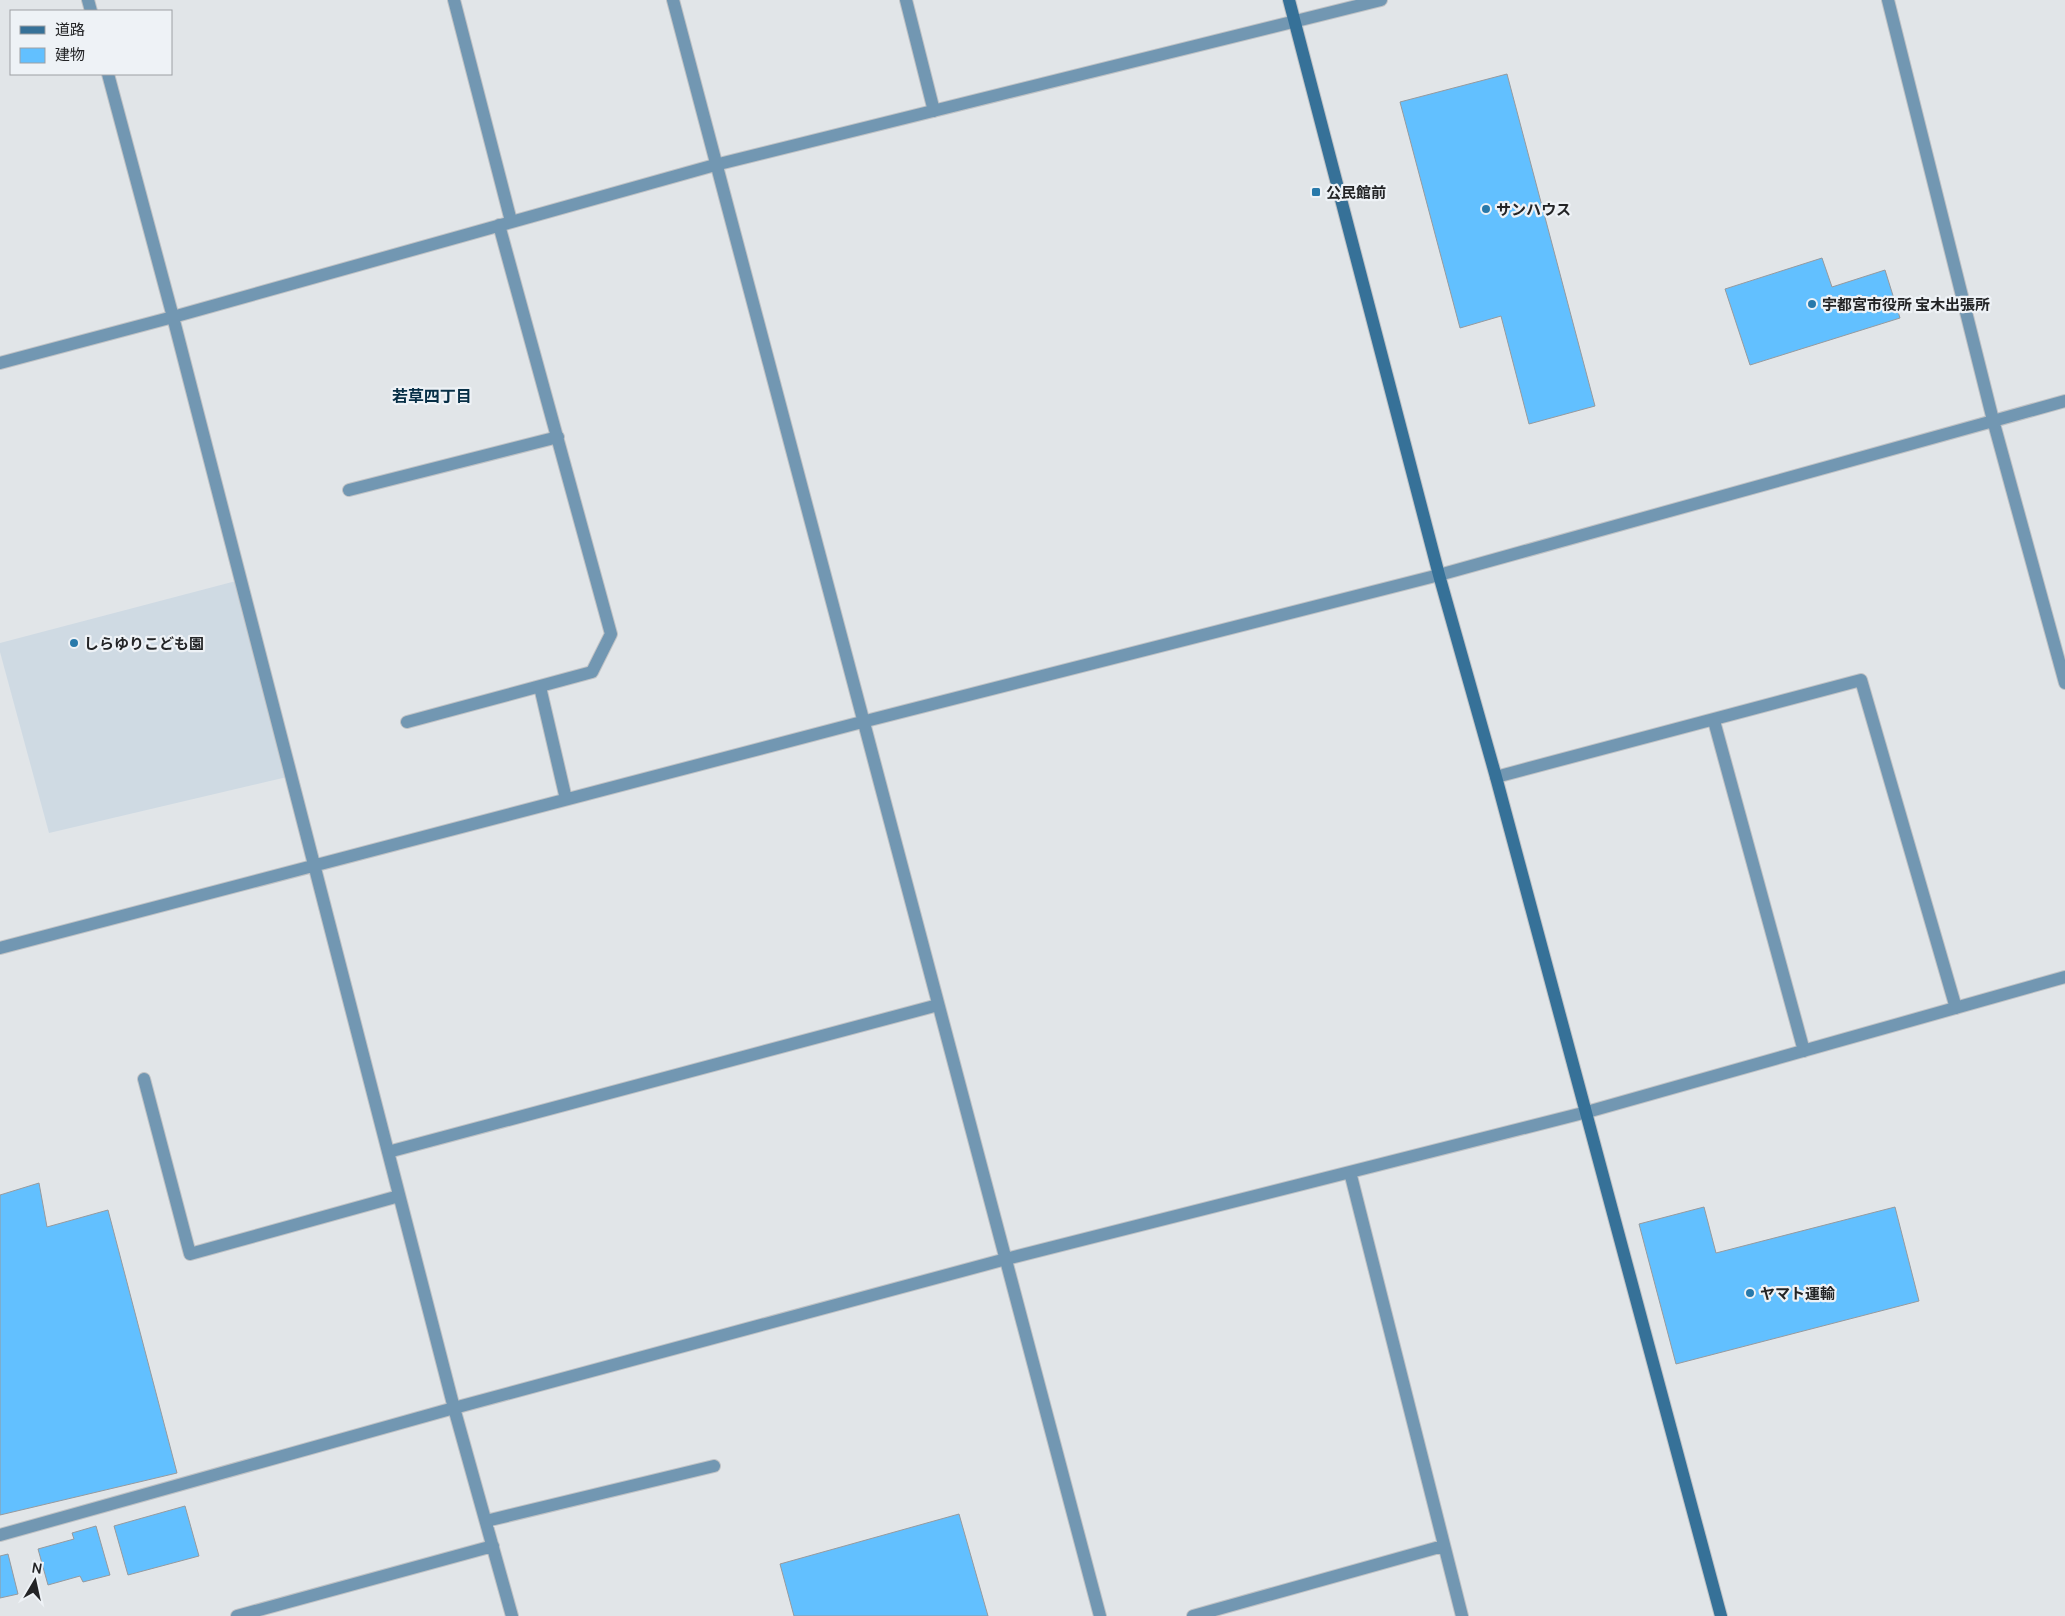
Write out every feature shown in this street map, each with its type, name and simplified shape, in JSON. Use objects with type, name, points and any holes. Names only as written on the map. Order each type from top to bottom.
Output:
[{"type":"street","points":[[407,722],[592,672],[612,634],[558,437],[505,223],[454,0]]},
{"type":"street","points":[[673,0],[862,722],[1100,1616]]},
{"type":"street","points":[[906,0],[934,111]]},
{"type":"street","points":[[1289,0],[1439,576],[1587,1112],[1721,1616]]},
{"type":"street","points":[[0,363],[173,317],[715,164],[1381,0]]},
{"type":"street","points":[[1888,0],[1993,420],[2065,683]]},
{"type":"street","points":[[108,75],[173,317],[454,1408],[512,1616]]},
{"type":"street","points":[[0,948],[862,722],[1439,576],[2065,401]]},
{"type":"street","points":[[349,490],[558,437]]},
{"type":"street","points":[[1496,777],[1714,721],[1861,680],[1956,1008]]},
{"type":"street","points":[[540,687],[566,799]]},
{"type":"street","points":[[1714,721],[1804,1051]]},
{"type":"street","points":[[0,1535],[454,1408],[1006,1259],[1587,1112],[2065,977]]},
{"type":"street","points":[[388,1152],[938,1005]]},
{"type":"street","points":[[144,1079],[190,1254],[399,1196]]},
{"type":"street","points":[[1350,1172],[1462,1616]]},
{"type":"street","points":[[486,1521],[714,1466]]},
{"type":"street","points":[[237,1616],[493,1546]]},
{"type":"street","points":[[1193,1616],[1443,1546]]},
{"type":"shaded area","points":[[236,581],[287,777],[49,833],[0,652],[0,643]]},
{"type":"building","name":"サンハウス","points":[[1507,74],[1595,406],[1529,424],[1501,316],[1460,328],[1400,102]]},
{"type":"building","name":"宇都宮市役所 宝木出張所","points":[[1822,258],[1832,287],[1885,270],[1900,318],[1750,365],[1725,289]]},
{"type":"building","points":[[39,1183],[47,1227],[108,1210],[177,1473],[0,1515],[0,1195]]},
{"type":"building","points":[[1704,1207],[1716,1253],[1895,1207],[1919,1301],[1676,1364],[1639,1224]]},
{"type":"building","points":[[185,1506],[199,1556],[128,1575],[114,1526]]},
{"type":"building","points":[[959,1514],[988,1616],[794,1616],[780,1564]]},
{"type":"building","points":[[96,1526],[110,1575],[83,1582],[80,1576],[48,1585],[38,1549],[74,1539],[72,1533]]},
{"type":"building","points":[[8,1554],[18,1594],[0,1598],[0,1556]]},
{"type":"place","name":"公民館前","points":[[1316,192]]},
{"type":"place","name":"サンハウス","points":[[1486,209]]},
{"type":"place","name":"宇都宮市役所 宝木出張所","points":[[1812,304]]},
{"type":"place","name":"しらゆりこども園","points":[[74,643]]},
{"type":"place","name":"ヤマト運輸","points":[[1750,1293]]},
{"type":"district","name":"若草四丁目","points":[[432,396]]}]
